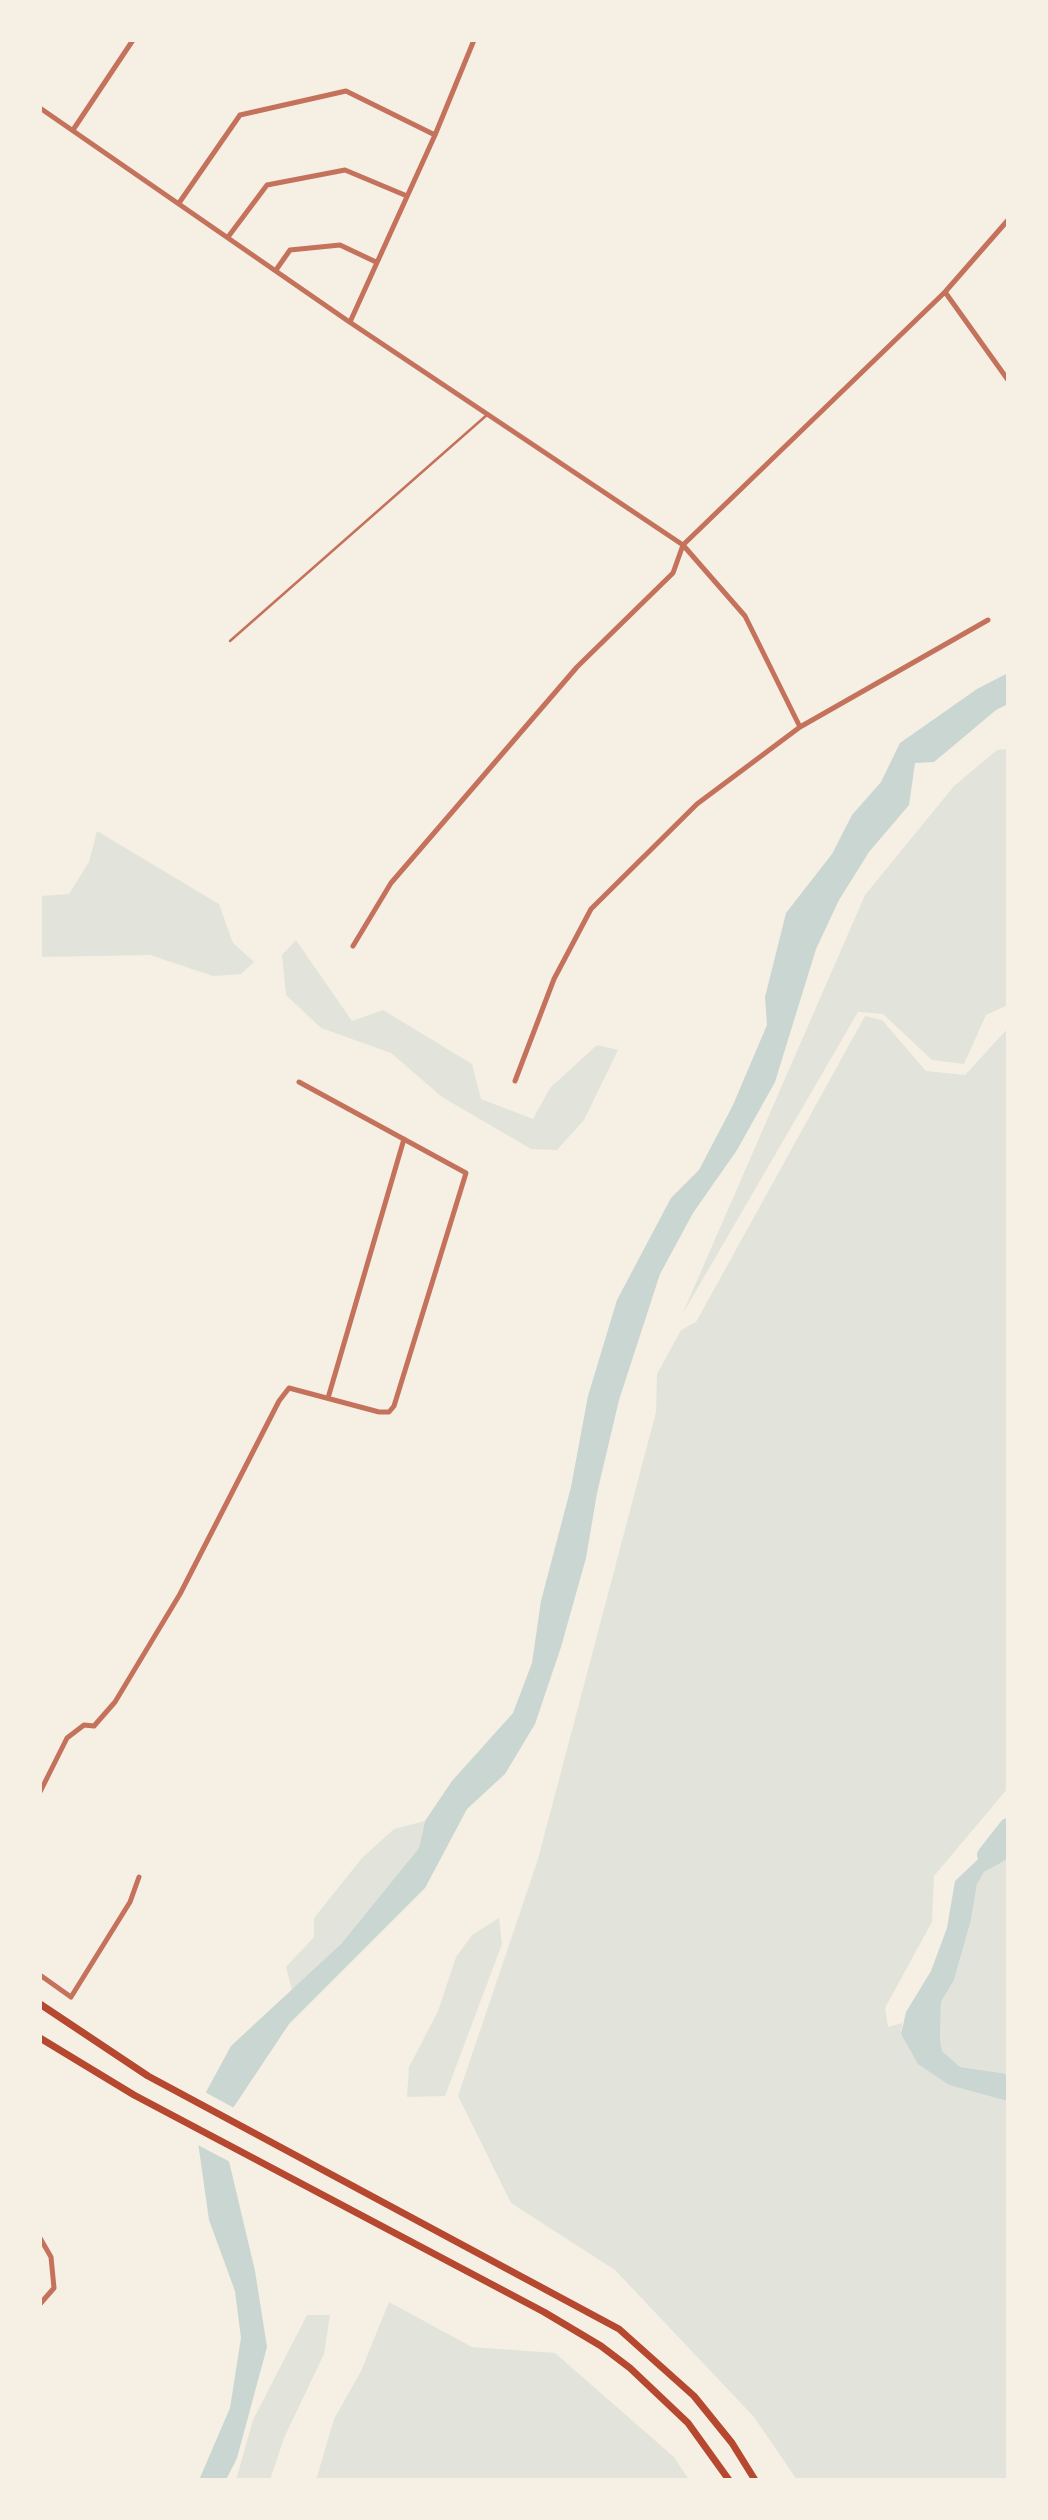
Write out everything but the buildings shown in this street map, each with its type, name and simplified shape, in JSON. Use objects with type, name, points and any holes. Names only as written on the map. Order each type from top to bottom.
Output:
[{"type":"main road","points":[[40,2004],[148,2076],[619,2329],[660,2362],[694,2396],[732,2443],[755,2480]]},
{"type":"main road","points":[[40,2038],[134,2095],[544,2312],[601,2346],[630,2368],[688,2423],[729,2480]]},
{"type":"street","points":[[73,130],[133,40]]},
{"type":"street","points":[[350,322],[435,135],[474,40]]},
{"type":"street","points":[[179,203],[240,115],[346,91],[435,135]]},
{"type":"street","points":[[40,108],[350,322],[683,545],[745,616],[800,727]]},
{"type":"street","points":[[228,237],[267,186],[345,170],[407,196]]},
{"type":"street","points":[[353,946],[391,883],[577,667],[673,573],[683,545],[945,292],[1008,220]]},
{"type":"street","points":[[276,270],[290,250],[327,246],[340,245],[376,262]]},
{"type":"street","points":[[945,292],[1008,380]]},
{"type":"street","points":[[515,1081],[554,979],[591,909],[697,804],[800,727],[988,620]]},
{"type":"street","points":[[40,1792],[66,1738],[85,1725],[94,1726],[115,1702],[180,1594],[282,1395],[289,1388],[379,1412],[389,1412],[394,1406],[466,1173],[299,1082]]},
{"type":"street","points":[[328,1398],[404,1139]]},
{"type":"street","points":[[40,1975],[71,1997],[130,1902],[139,1877]]},
{"type":"street","points":[[40,2238],[51,2257],[54,2288],[40,2304]]},
{"type":"lane","points":[[230,641],[488,414]]},
{"type":"shaded area","points":[[1008,673],[1008,704],[996,710],[934,762],[915,763],[909,805],[869,852],[839,900],[816,949],[775,1082],[737,1150],[693,1213],[660,1274],[619,1400],[597,1493],[586,1558],[561,1647],[535,1724],[505,1774],[467,1809],[425,1888],[289,2024],[231,2111],[228,2157],[255,2271],[267,2347],[237,2458],[226,2480],[199,2480],[230,2408],[241,2338],[235,2291],[209,2220],[194,2114],[231,2046],[341,1944],[419,1848],[425,1821],[452,1781],[513,1713],[532,1663],[541,1601],[571,1487],[588,1396],[617,1300],[671,1198],[699,1170],[733,1105],[767,1025],[765,997],[786,913],[832,854],[852,815],[881,782],[900,743],[977,689]]},
{"type":"shaded area","points":[[1008,749],[1008,1005],[986,1015],[964,1064],[932,1060],[883,1014],[858,1012],[682,1315],[865,895],[954,786],[997,750]]},
{"type":"shaded area","points":[[97,831],[219,904],[233,943],[254,962],[241,974],[213,976],[150,955],[40,957],[40,896],[69,894],[89,862]]},
{"type":"shaded area","points":[[296,940],[352,1021],[383,1010],[472,1064],[481,1099],[533,1119],[550,1088],[597,1045],[618,1050],[584,1120],[557,1150],[531,1149],[442,1097],[391,1053],[321,1028],[286,995],[282,955]]},
{"type":"shaded area","points":[[865,1016],[882,1020],[926,1071],[965,1075],[1008,1028],[1008,1788],[934,1876],[932,1922],[885,2008],[888,2027],[902,2023],[901,2035],[1008,2101],[1008,2480],[797,2480],[754,2417],[615,2270],[511,2203],[458,2096],[538,1859],[656,1412],[657,1374],[681,1330],[696,1322]]},
{"type":"shaded area","points":[[425,1821],[419,1848],[341,1944],[292,1990],[286,1967],[314,1937],[314,1918],[362,1858],[394,1829]]},
{"type":"shaded area","points":[[1008,1831],[1008,1859],[984,1872],[977,1884],[971,1920],[954,1980],[941,2002],[940,2039],[942,2051],[960,2067],[1008,2074],[1008,2101],[949,2085],[918,2064],[901,2034],[906,2012],[931,1971],[947,1928],[955,1881]]},
{"type":"shaded area","points":[[1008,1859],[1008,2074],[960,2067],[942,2051],[940,2039],[941,2002],[954,1980],[971,1920],[977,1884],[984,1872]]},
{"type":"shaded area","points":[[499,1918],[502,1944],[445,2096],[407,2097],[409,2067],[438,2011],[456,1957],[472,1935]]},
{"type":"shaded area","points":[[389,2302],[472,2347],[555,2353],[674,2457],[689,2480],[316,2480],[334,2419],[361,2371]]},
{"type":"shaded area","points":[[307,2315],[330,2315],[324,2354],[284,2438],[270,2480],[236,2480],[253,2420]]},
{"type":"pier","points":[[203,2091],[236,2109],[234,2164],[194,2143],[190,2113]]},
{"type":"waterway","points":[[986,1855],[1008,1827]]}]
